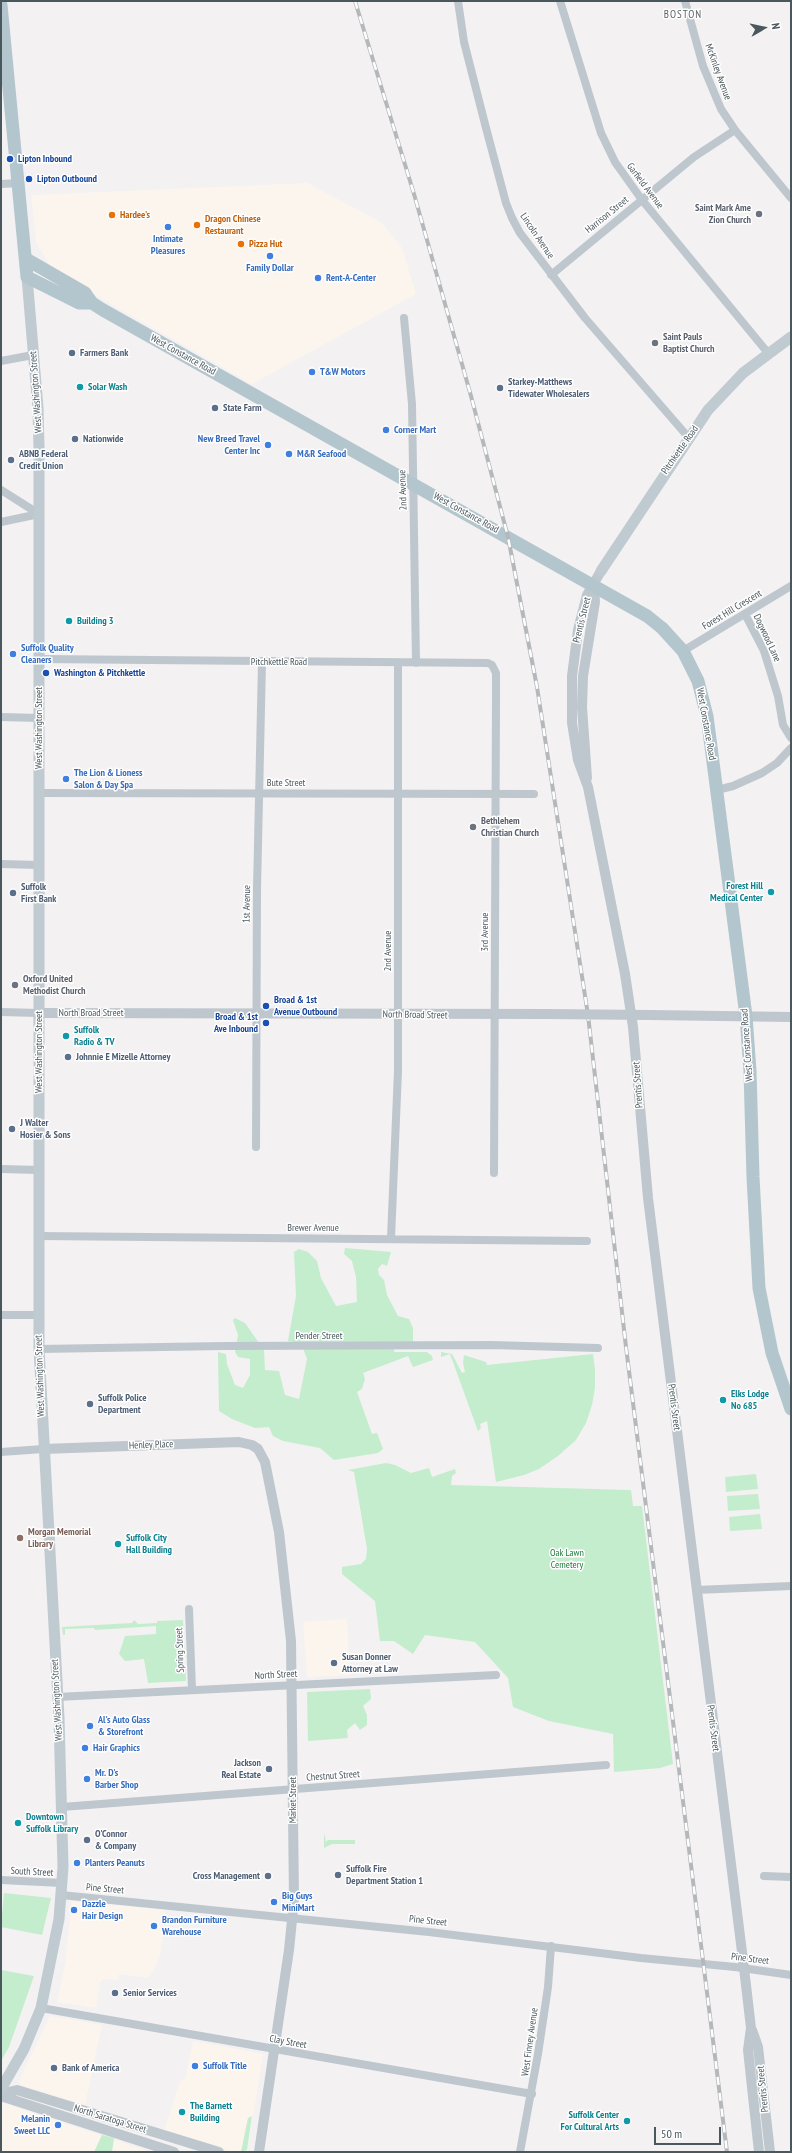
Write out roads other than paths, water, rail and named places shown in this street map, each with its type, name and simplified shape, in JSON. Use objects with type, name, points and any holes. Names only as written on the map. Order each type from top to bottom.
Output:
[{"type":"main road","name":"West Washington Street","points":[[1,5],[26,259],[39,422],[38,1315],[43,1450],[62,1807],[61,1895],[41,2008],[24,2049],[1,2089]]},
{"type":"main road","name":"West Constance Road","points":[[26,259],[84,293],[92,303],[647,616],[662,628],[682,651],[693,669],[704,698],[746,1016],[750,1072],[753,1178],[759,1288],[772,1353],[791,1409]]},
{"type":"main road","name":"West Constance Road","points":[[27,276],[79,303],[92,303]]},
{"type":"main road","name":"Pitchkettle Road","points":[[601,571],[689,438],[726,389],[768,353],[791,337]]},
{"type":"street","name":"Lincoln Avenue","points":[[458,1],[464,42],[506,203],[520,233],[551,275],[644,388],[689,438]]},
{"type":"street","name":"Garfield Avenue","points":[[560,1],[606,146],[615,162],[642,200],[768,353]]},
{"type":"street","name":"McKinley Avenue","points":[[685,1],[711,88],[735,130],[791,198]]},
{"type":"street","name":"Harrison Street","points":[[551,275],[694,157],[735,130]]},
{"type":"street","points":[[1,184],[19,183]]},
{"type":"street","name":"2nd Avenue","points":[[404,318],[412,404],[412,484],[416,663]]},
{"type":"street","points":[[1,361],[33,355]]},
{"type":"street","points":[[1,490],[39,514]]},
{"type":"street","points":[[1,522],[39,514]]},
{"type":"street","name":"Pitchkettle Road","points":[[594,585],[601,571]]},
{"type":"street","name":"Prentis Street","points":[[594,585],[587,595],[578,630],[573,662],[571,692],[572,723],[576,750],[588,787],[633,1027],[648,1198],[751,2028],[758,2047],[770,2152]]},
{"type":"street","name":"Forest Hill Crescent","points":[[682,651],[791,586]]},
{"type":"street","name":"Dogwood Lane","points":[[744,614],[764,651],[776,688],[783,725],[791,738]]},
{"type":"street","name":"Pitchkettle Road","points":[[39,659],[488,664],[495,669],[496,691]]},
{"type":"street","name":"1st Avenue","points":[[256,1147],[256,1014],[262,662]]},
{"type":"street","name":"2nd Avenue","points":[[392,1238],[398,1071],[398,663]]},
{"type":"street","name":"3rd Avenue","points":[[494,1173],[496,691]]},
{"type":"street","points":[[1,717],[39,718]]},
{"type":"street","points":[[717,790],[733,786],[762,773],[776,763],[791,748]]},
{"type":"street","name":"Bute Street","points":[[39,793],[534,794]]},
{"type":"street","points":[[1,864],[39,865]]},
{"type":"street","points":[[1,1012],[39,1013]]},
{"type":"street","name":"North Broad Street","points":[[39,1013],[398,1015],[548,1014],[791,1017]]},
{"type":"street","points":[[1,1169],[39,1170]]},
{"type":"street","name":"Brewer Avenue","points":[[38,1236],[392,1238],[587,1241]]},
{"type":"street","points":[[1,1316],[38,1315]]},
{"type":"street","name":"Pender Street","points":[[39,1349],[224,1346],[491,1345],[598,1348]]},
{"type":"street","name":"Henley Place","points":[[43,1450],[239,1442],[252,1445],[258,1449]]},
{"type":"street","name":"Market Street","points":[[258,1449],[265,1462],[279,1532],[291,1641],[293,1684],[293,1917],[259,2152]]},
{"type":"street","points":[[1,1452],[43,1450]]},
{"type":"street","points":[[696,1590],[791,1586]]},
{"type":"street","name":"Spring Street","points":[[189,1609],[192,1690]]},
{"type":"street","name":"North Street","points":[[57,1697],[496,1675]]},
{"type":"street","name":"Chestnut Street","points":[[62,1807],[606,1765]]},
{"type":"street","points":[[764,1876],[791,1877]]},
{"type":"street","name":"South Street","points":[[1,1880],[62,1883]]},
{"type":"street","name":"Pine Street","points":[[61,1895],[293,1917],[551,1946],[656,1960],[744,1968],[791,1975]]},
{"type":"street","name":"West Finney Avenue","points":[[520,2152],[532,2094],[548,1987],[551,1946]]},
{"type":"street","name":"Clay Street","points":[[41,2008],[532,2094]]},
{"type":"street","name":"Prentis Street","points":[[751,2028],[748,2050],[759,2152]]},
{"type":"street","name":"North Saratoga Street","points":[[1,2095],[17,2090],[219,2152]]},
{"type":"street","name":"North Saratoga Street","points":[[1,2095],[174,2152]]},
{"type":"street","name":"West Finney Avenue","points":[[523,2140],[524,2152]]},
{"type":"railway","points":[[355,1],[414,194],[471,396],[508,537],[537,687],[588,1015],[626,1347],[727,2152]]},
{"type":"place","name":"Lipton Inbound","points":[[10,159]]},
{"type":"place","name":"Lipton Outbound","points":[[29,179]]},
{"type":"place","name":"Saint Mark Ame Zion Church","points":[[759,214]]},
{"type":"place","name":"Hardee's","points":[[112,215]]},
{"type":"place","name":"Dragon Chinese Restaurant","points":[[197,225]]},
{"type":"place","name":"Intimate Pleasures","points":[[168,227]]},
{"type":"place","name":"Pizza Hut","points":[[241,244]]},
{"type":"place","name":"Family Dollar","points":[[270,256]]},
{"type":"place","name":"Rent-A-Center","points":[[318,278]]},
{"type":"place","name":"Saint Pauls Baptist Church","points":[[655,343]]},
{"type":"place","name":"Farmers Bank","points":[[72,353]]},
{"type":"place","name":"T&W Motors","points":[[312,372]]},
{"type":"place","name":"Solar Wash","points":[[80,387]]},
{"type":"place","name":"Starkey-Matthews Tidewater Wholesalers","points":[[500,388]]},
{"type":"place","name":"State Farm","points":[[215,408]]},
{"type":"place","name":"Corner Mart","points":[[386,430]]},
{"type":"place","name":"Nationwide","points":[[75,439]]},
{"type":"place","name":"New Breed Travel Center Inc","points":[[268,445]]},
{"type":"place","name":"M&R Seafood","points":[[289,454]]},
{"type":"place","name":"ABNB Federal Credit Union","points":[[11,460]]},
{"type":"place","name":"Building 3","points":[[69,621]]},
{"type":"place","name":"Suffolk Quality Cleaners","points":[[13,654]]},
{"type":"place","name":"Washington & Pitchkettle","points":[[46,673]]},
{"type":"place","name":"The Lion & Lioness Salon & Day Spa","points":[[66,779]]},
{"type":"place","name":"Bethlehem Christian Church","points":[[473,827]]},
{"type":"place","name":"Forest Hill Medical Center","points":[[771,892]]},
{"type":"place","name":"Suffolk First Bank","points":[[13,893]]},
{"type":"place","name":"Oxford United Methodist Church","points":[[15,985]]},
{"type":"place","name":"Broad & 1st Avenue Outbound","points":[[266,1006]]},
{"type":"place","name":"Broad & 1st Ave Inbound","points":[[266,1023]]},
{"type":"place","name":"Suffolk Radio & TV","points":[[66,1036]]},
{"type":"place","name":"Johnnie E Mizelle Attorney","points":[[68,1057]]},
{"type":"place","name":"J Walter Hosier & Sons","points":[[12,1129]]},
{"type":"place","name":"Elks Lodge No 685","points":[[723,1400]]},
{"type":"place","name":"Suffolk Police Department","points":[[90,1404]]},
{"type":"place","name":"Morgan Memorial Library","points":[[20,1538]]},
{"type":"place","name":"Suffolk City Hall Building","points":[[118,1544]]},
{"type":"place","name":"Susan Donner Attorney at Law","points":[[334,1663]]},
{"type":"place","name":"Al's Auto Glass & Storefront","points":[[90,1726]]},
{"type":"place","name":"Hair Graphics","points":[[85,1748]]},
{"type":"place","name":"Jackson Real Estate","points":[[269,1769]]},
{"type":"place","name":"Mr. D's Barber Shop","points":[[87,1779]]},
{"type":"place","name":"Downtown Suffolk Library","points":[[18,1823]]},
{"type":"place","name":"O'Connor & Company","points":[[87,1840]]},
{"type":"place","name":"Planters Peanuts","points":[[77,1863]]},
{"type":"place","name":"Suffolk Fire Department Station 1","points":[[338,1875]]},
{"type":"place","name":"Cross Management","points":[[268,1876]]},
{"type":"place","name":"Big Guys MiniMart","points":[[274,1902]]},
{"type":"place","name":"Dazzle Hair Design","points":[[74,1910]]},
{"type":"place","name":"Brandon Furniture Warehouse","points":[[154,1926]]},
{"type":"place","name":"Senior Services","points":[[115,1993]]},
{"type":"place","name":"Suffolk Title","points":[[195,2066]]},
{"type":"place","name":"Bank of America","points":[[54,2068]]},
{"type":"place","name":"The Barnett Building","points":[[182,2112]]},
{"type":"place","name":"Suffolk Center For Cultural Arts","points":[[627,2121]]},
{"type":"place","name":"Melanin Sweet LLC","points":[[58,2125]]},
{"type":"district","name":"BOSTON","points":[[683,15]]},
{"type":"park label","name":"Oak Lawn Cemetery","points":[[567,1558]]}]
